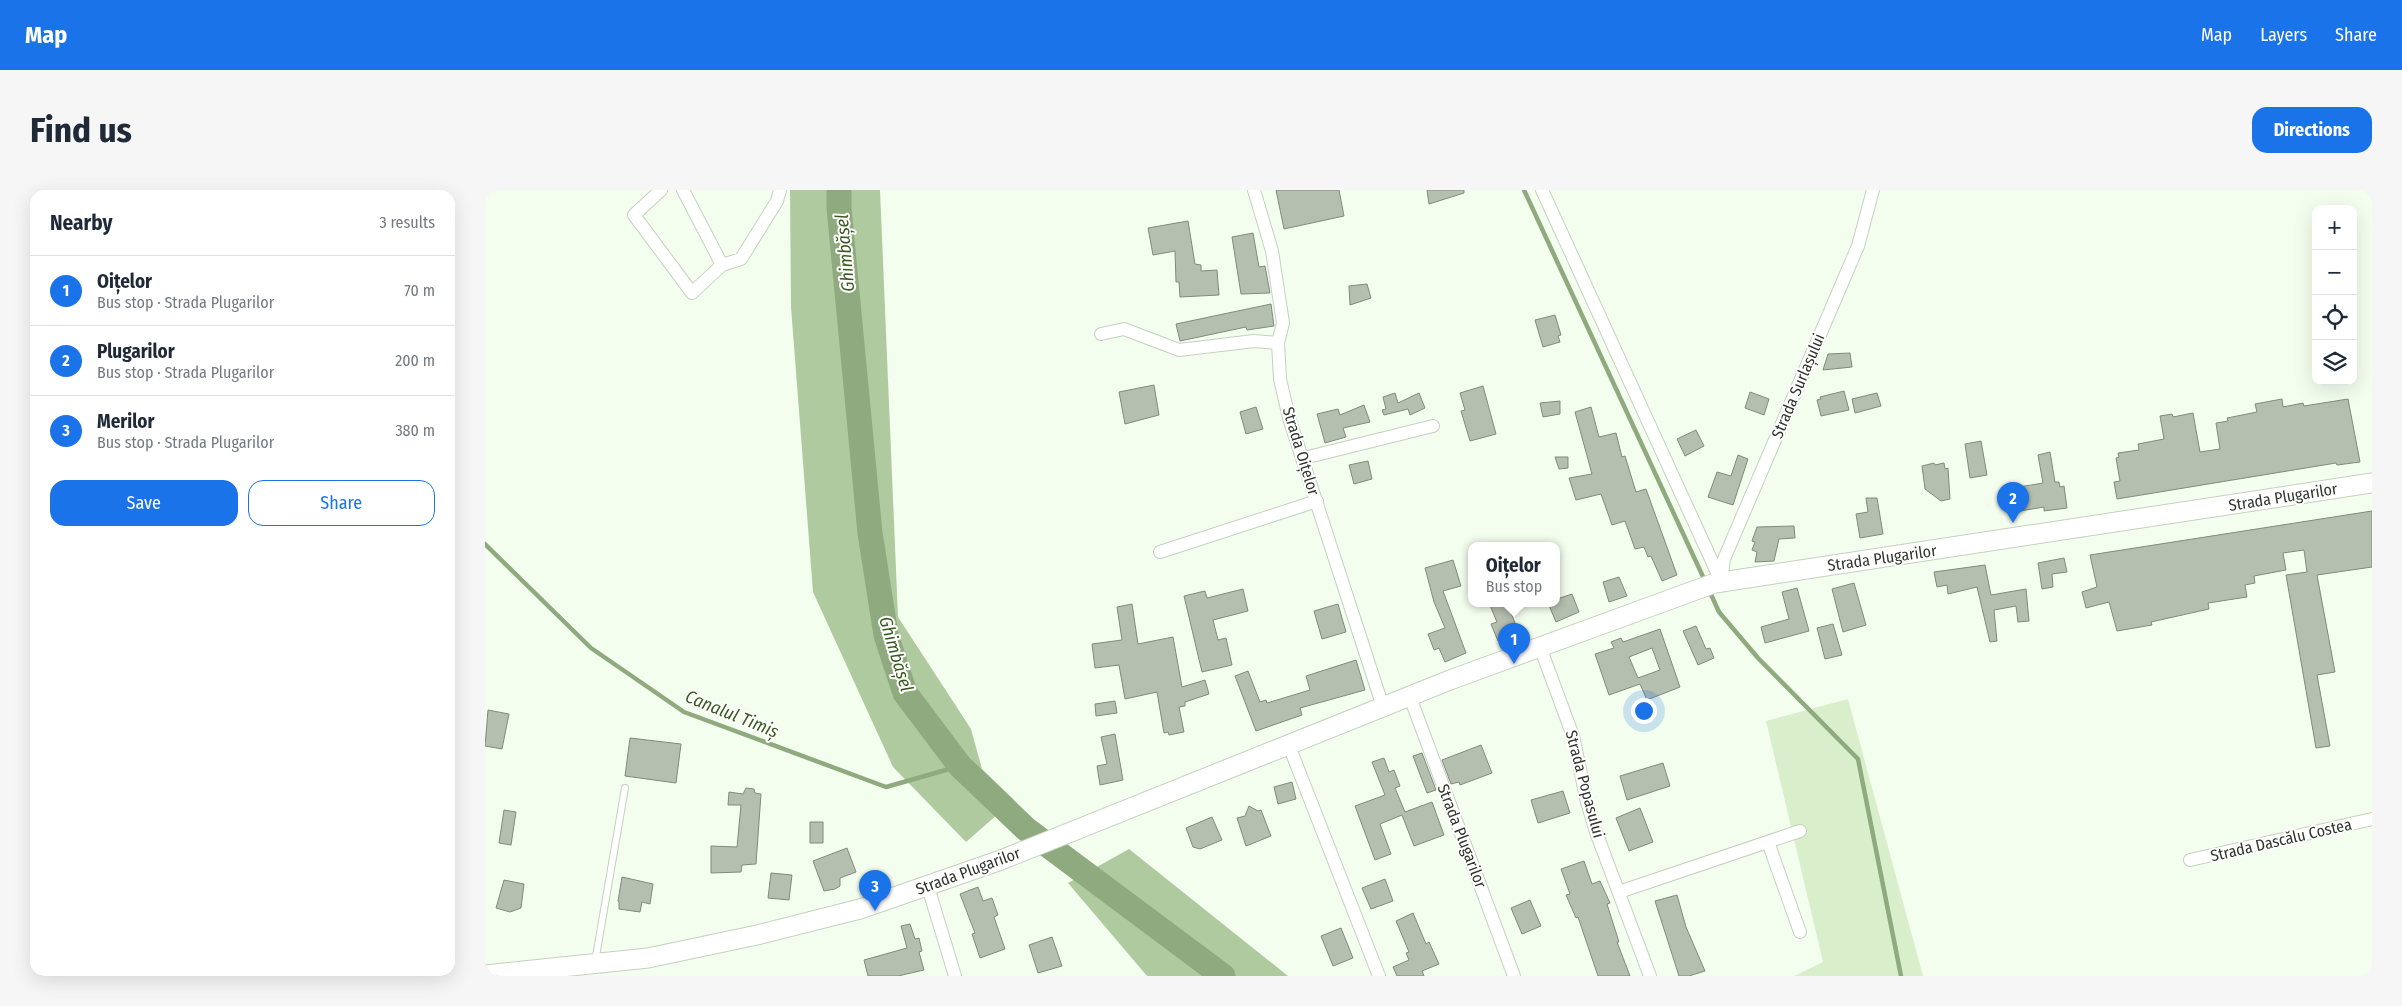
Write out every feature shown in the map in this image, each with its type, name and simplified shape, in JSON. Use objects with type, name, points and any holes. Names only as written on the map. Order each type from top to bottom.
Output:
[{"type":"street","points":[[661,190],[634,215],[692,293],[723,265],[741,259],[777,201],[780,190]]},
{"type":"street","points":[[683,190],[723,265]]},
{"type":"street","name":"Strada Oițelor","points":[[1254,190],[1273,251],[1283,323],[1278,343],[1282,386],[1289,418],[1304,458],[1383,707]]},
{"type":"street","points":[[1542,190],[1718,582]]},
{"type":"street","name":"Strada Surlașului","points":[[1718,582],[1724,559],[1858,246],[1873,190]]},
{"type":"street","points":[[1101,334],[1124,329],[1179,350],[1254,341],[1278,343]]},
{"type":"street","points":[[1304,458],[1433,426]]},
{"type":"street","name":"Strada Plugarilor","points":[[485,975],[648,958],[860,909],[1001,860],[1288,743],[1540,647],[1718,582],[2035,536],[2372,483]]},
{"type":"street","points":[[1161,552],[1317,501]]},
{"type":"street","name":"Strada Popasului","points":[[1540,647],[1573,736],[1587,802],[1650,976]]},
{"type":"street","name":"Strada Plugarilor","points":[[1410,697],[1514,976]]},
{"type":"street","points":[[1288,743],[1379,976]]},
{"type":"street","name":"Strada Dascălu Costea","points":[[2190,860],[2372,819]]},
{"type":"street","points":[[1619,892],[1800,831]]},
{"type":"street","points":[[1768,842],[1800,932]]},
{"type":"street","points":[[928,886],[955,976]]},
{"type":"lane","points":[[594,964],[625,788]]},
{"type":"green space","points":[[790,190],[880,190],[898,617],[971,729],[982,769],[1014,800],[966,842],[893,767],[813,592],[791,307]]},
{"type":"green space","points":[[1848,699],[1923,976],[1794,976],[1823,962],[1766,721]]},
{"type":"green space","points":[[1129,849],[1288,976],[1147,976],[1068,883]]},
{"type":"building","points":[[1276,190],[1339,190],[1344,216],[1284,229]]},
{"type":"building","points":[[1427,190],[1464,190],[1464,193],[1429,204]]},
{"type":"building","points":[[1188,221],[1195,264],[1201,265],[1201,271],[1217,270],[1219,295],[1180,297],[1179,282],[1176,282],[1175,251],[1153,255],[1148,228]]},
{"type":"building","points":[[1253,233],[1259,267],[1265,266],[1270,293],[1241,294],[1232,237]]},
{"type":"building","points":[[1367,284],[1371,298],[1350,305],[1349,286]]},
{"type":"building","points":[[1271,304],[1274,326],[1247,330],[1246,327],[1180,341],[1176,324]]},
{"type":"building","points":[[1555,315],[1561,335],[1558,336],[1560,342],[1543,347],[1535,320]]},
{"type":"building","points":[[1850,353],[1852,367],[1823,370],[1828,354]]},
{"type":"building","points":[[1154,385],[1159,415],[1125,424],[1119,392]]},
{"type":"building","points":[[1483,386],[1496,434],[1470,441],[1461,411],[1465,410],[1460,393]]},
{"type":"building","points":[[1844,391],[1849,410],[1821,416],[1817,400],[1821,399],[1820,397]]},
{"type":"building","points":[[1750,392],[1769,399],[1764,415],[1745,408]]},
{"type":"building","points":[[1395,393],[1398,403],[1419,393],[1425,408],[1410,415],[1408,409],[1384,415],[1382,410],[1386,409],[1383,397]]},
{"type":"building","points":[[1877,393],[1881,406],[1855,413],[1852,399]]},
{"type":"building","points":[[2282,399],[2283,407],[2303,403],[2304,406],[2348,399],[2360,462],[2337,465],[2336,463],[2117,499],[2114,482],[2120,481],[2116,458],[2119,457],[2118,453],[2139,450],[2138,444],[2164,439],[2160,416],[2172,414],[2173,417],[2193,413],[2200,452],[2220,449],[2216,423],[2228,421],[2227,418],[2257,412],[2255,404]]},
{"type":"building","points":[[1560,401],[1560,414],[1543,417],[1540,403]]},
{"type":"building","points":[[1364,405],[1370,422],[1343,428],[1346,437],[1325,443],[1317,414],[1338,409],[1340,415]]},
{"type":"building","points":[[1256,407],[1263,429],[1246,434],[1240,412]]},
{"type":"building","points":[[1591,407],[1599,437],[1616,433],[1622,457],[1625,456],[1636,492],[1646,489],[1677,575],[1662,581],[1651,556],[1648,557],[1644,547],[1635,549],[1625,521],[1612,525],[1601,494],[1576,500],[1569,478],[1592,474],[1575,412]]},
{"type":"building","points":[[1696,430],[1704,446],[1685,456],[1677,439]]},
{"type":"building","points":[[1981,441],[1987,475],[1970,478],[1965,444]]},
{"type":"building","points":[[2050,452],[2055,482],[2059,482],[2060,487],[2064,486],[2067,508],[2044,511],[2044,507],[2008,513],[2006,502],[2015,501],[2013,488],[2043,483],[2038,455]]},
{"type":"building","points":[[1738,455],[1748,459],[1733,505],[1708,497],[1717,472],[1731,476]]},
{"type":"building","points":[[1555,457],[1568,457],[1568,468],[1559,469]]},
{"type":"building","points":[[1368,461],[1372,479],[1354,484],[1349,465]]},
{"type":"building","points":[[1934,463],[1935,465],[1944,463],[1945,469],[1948,468],[1950,499],[1941,501],[1925,489],[1922,466]]},
{"type":"building","points":[[1866,498],[1877,498],[1883,534],[1860,538],[1856,514],[1868,512]]},
{"type":"building","points":[[2372,511],[2372,567],[2317,575],[2335,672],[2317,675],[2330,746],[2316,748],[2286,575],[2307,572],[2304,550],[2283,553],[2286,570],[2254,576],[2255,583],[2245,585],[2247,597],[2208,603],[2209,609],[2151,622],[2152,625],[2117,631],[2109,602],[2086,608],[2082,592],[2097,587],[2090,555]]},
{"type":"building","points":[[1794,526],[1795,538],[1779,539],[1774,561],[1755,562],[1757,552],[1752,550],[1755,542],[1752,541],[1757,527]]},
{"type":"building","points":[[2064,558],[2067,572],[2052,574],[2053,587],[2042,589],[2038,563]]},
{"type":"building","points":[[1453,560],[1461,586],[1443,591],[1466,653],[1445,662],[1439,648],[1434,650],[1428,634],[1445,628],[1434,602],[1425,568]]},
{"type":"building","points":[[1985,565],[1991,595],[2026,589],[2029,621],[2018,622],[2016,606],[1994,610],[1997,641],[1990,642],[1977,587],[1948,594],[1947,585],[1937,587],[1934,572]]},
{"type":"building","points":[[1619,577],[1627,596],[1609,602],[1603,582]]},
{"type":"building","points":[[1854,583],[1866,625],[1843,632],[1832,589]]},
{"type":"building","points":[[1797,588],[1809,631],[1765,643],[1761,627],[1789,619],[1782,592]]},
{"type":"building","points":[[1243,589],[1248,611],[1213,620],[1218,640],[1226,638],[1232,665],[1202,672],[1184,596],[1205,591],[1207,598]]},
{"type":"building","points":[[1572,594],[1579,612],[1556,622],[1550,607],[1560,607],[1560,598]]},
{"type":"building","points":[[1132,604],[1138,644],[1173,637],[1182,687],[1205,680],[1209,694],[1185,702],[1185,706],[1179,707],[1184,732],[1169,735],[1168,732],[1164,733],[1157,692],[1125,699],[1119,665],[1095,668],[1092,644],[1122,640],[1117,607]]},
{"type":"building","points":[[1338,604],[1346,632],[1322,639],[1314,611]]},
{"type":"building","points":[[1491,607],[1509,607],[1519,633],[1498,641],[1491,624],[1497,622]]},
{"type":"building","points":[[1833,624],[1842,655],[1825,659],[1817,628]]},
{"type":"building","points":[[1696,626],[1706,649],[1710,648],[1714,658],[1698,665],[1683,631]]},
{"type":"building","points":[[1660,629],[1680,687],[1647,700],[1640,684],[1609,695],[1595,654],[1614,648],[1611,642],[1621,638],[1623,642]],"holes":[[[1652,648],[1660,670],[1638,678],[1629,657]]]},
{"type":"building","points":[[1356,660],[1365,690],[1300,708],[1302,715],[1256,731],[1235,676],[1248,671],[1260,702],[1266,700],[1267,703],[1310,690],[1306,676]]},
{"type":"building","points":[[1115,701],[1117,713],[1096,716],[1095,704]]},
{"type":"building","points":[[488,710],[509,714],[502,749],[485,746]]},
{"type":"building","points":[[1115,734],[1123,780],[1100,785],[1097,766],[1107,764],[1101,737]]},
{"type":"building","points":[[630,738],[681,744],[676,783],[625,776]]},
{"type":"building","points":[[1481,745],[1492,773],[1460,785],[1459,782],[1451,784],[1442,760]]},
{"type":"building","points":[[1422,753],[1436,790],[1427,793],[1413,756]]},
{"type":"building","points":[[1384,758],[1389,772],[1394,770],[1400,786],[1395,788],[1405,812],[1432,802],[1444,835],[1414,846],[1402,815],[1380,824],[1391,854],[1375,860],[1355,806],[1385,795],[1372,762]]},
{"type":"building","points":[[1663,763],[1670,786],[1627,800],[1620,776]]},
{"type":"building","points":[[1292,782],[1296,799],[1278,804],[1274,787]]},
{"type":"building","points":[[746,788],[754,789],[755,793],[761,794],[756,864],[742,865],[741,872],[711,873],[711,846],[737,847],[741,805],[728,805],[729,792],[743,794]]},
{"type":"building","points":[[1563,791],[1570,813],[1538,823],[1531,800]]},
{"type":"building","points":[[1249,806],[1258,811],[1261,810],[1271,836],[1246,846],[1237,818],[1245,816]]},
{"type":"building","points":[[1640,808],[1653,842],[1629,851],[1616,818]]},
{"type":"building","points":[[504,810],[516,812],[511,845],[499,843]]},
{"type":"building","points":[[1212,817],[1222,840],[1200,849],[1193,847],[1186,828]]},
{"type":"building","points":[[810,822],[823,822],[823,843],[810,843]]},
{"type":"building","points":[[847,848],[856,872],[840,878],[840,886],[835,889],[824,891],[813,861]]},
{"type":"building","points":[[1584,861],[1592,884],[1600,881],[1610,903],[1607,904],[1619,942],[1617,942],[1630,976],[1598,976],[1578,917],[1576,918],[1566,895],[1570,894],[1561,869]]},
{"type":"building","points":[[771,873],[792,875],[789,900],[768,898]]},
{"type":"building","points":[[622,877],[653,884],[650,904],[642,902],[640,912],[619,909],[618,901]]},
{"type":"building","points":[[1385,879],[1393,901],[1371,909],[1362,888]]},
{"type":"building","points":[[504,880],[524,884],[521,908],[510,912],[496,908]]},
{"type":"building","points":[[978,887],[983,901],[992,898],[998,915],[994,917],[1005,949],[980,958],[972,934],[975,933],[960,894]]},
{"type":"building","points":[[1677,895],[1686,927],[1705,971],[1689,976],[1679,976],[1655,901]]},
{"type":"building","points":[[1530,900],[1541,926],[1522,934],[1511,908]]},
{"type":"building","points":[[1413,913],[1426,944],[1429,942],[1439,964],[1422,971],[1424,976],[1397,976],[1393,967],[1409,960],[1406,953],[1409,952],[1396,921]]},
{"type":"building","points":[[910,924],[915,939],[919,938],[922,951],[919,952],[924,970],[898,976],[868,976],[864,960],[907,948],[901,926]]},
{"type":"building","points":[[1341,928],[1353,958],[1333,966],[1321,936]]},
{"type":"building","points":[[1052,937],[1062,966],[1038,973],[1029,945]]},
{"type":"waterway","name":"Ghimbășel","points":[[839,190],[839,208],[870,533],[886,635],[905,693],[960,766],[1026,829],[1223,976]]},
{"type":"waterway","points":[[1524,190],[1705,581]]},
{"type":"waterway","name":"Canalul Timiș","points":[[485,544],[591,648],[684,712],[886,787],[960,766]]},
{"type":"waterway","points":[[1709,590],[1719,612],[1758,658],[1858,759],[1901,976]]},
{"type":"place","name":"Plugarilor","points":[[2013,523]]},
{"type":"place","name":"Oițelor","points":[[1514,664]]},
{"type":"place","name":"Merilor","points":[[875,911]]}]
